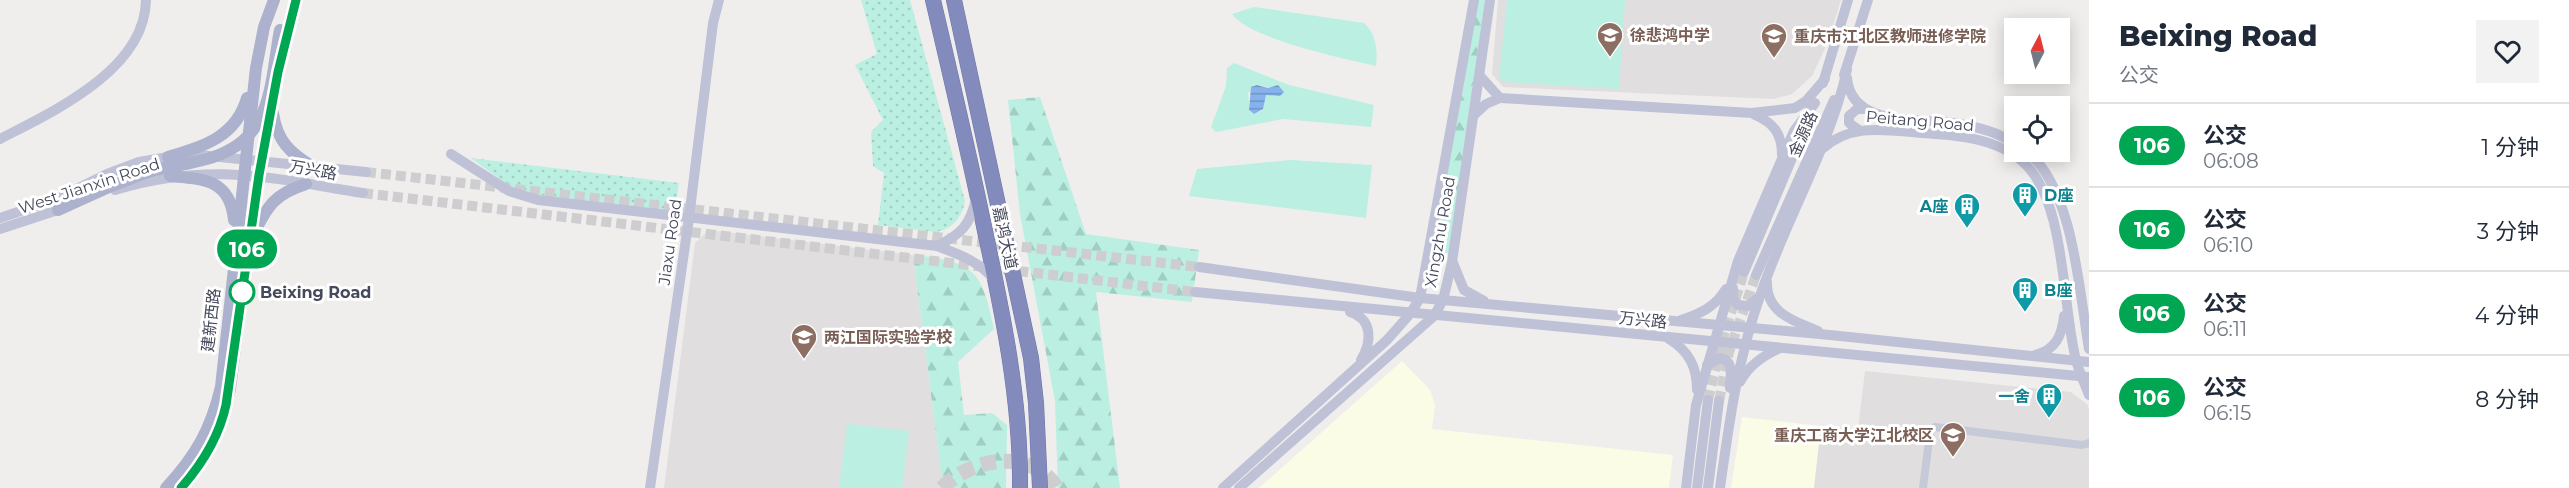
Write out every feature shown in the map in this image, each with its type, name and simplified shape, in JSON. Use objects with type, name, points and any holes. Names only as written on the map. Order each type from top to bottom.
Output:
[{"type":"highway","name":"嘉鸿大道","points":[[933,0],[997,283],[1010,358],[1020,488]]},
{"type":"highway","name":"嘉鸿大道","points":[[954,0],[1031,358],[1036,403],[1040,488]]},
{"type":"highway","points":[[1011,488],[1018,448]]},
{"type":"main road","name":"建新西路","points":[[181,488],[207,455],[223,421],[230,389],[242,244],[242,174],[256,68],[264,27],[274,0]]},
{"type":"main road","name":"建新西路","points":[[166,488],[198,448],[214,418],[221,387],[242,244],[259,175],[294,0]]},
{"type":"main road","points":[[58,210],[111,186],[153,171],[214,156],[244,140],[257,124],[266,103],[280,30],[294,0]]},
{"type":"main road","points":[[168,157],[203,146],[230,130],[246,103],[256,68]]},
{"type":"main road","points":[[272,104],[274,124],[283,143],[288,150],[313,167]]},
{"type":"main road","points":[[170,176],[198,178],[221,188],[229,198],[242,244]]},
{"type":"main road","points":[[242,244],[275,198],[286,190],[306,184]]},
{"type":"street","points":[[0,139],[46,115],[88,87],[128,54],[140,31],[146,0]]},
{"type":"street","name":"Jiaxu Road","points":[[650,488],[689,218],[713,23],[719,0]]},
{"type":"street","name":"Xingzhu Road","points":[[1223,488],[1355,370],[1410,314],[1420,298],[1474,0]]},
{"type":"street","name":"Xingzhu Road","points":[[1239,488],[1396,352],[1434,316],[1443,300],[1452,262],[1490,0]]},
{"type":"street","name":"金源路","points":[[1744,272],[1825,79],[1848,0]]},
{"type":"street","name":"金源路","points":[[1761,277],[1847,70],[1868,0]]},
{"type":"street","points":[[1720,488],[1734,393],[1744,345],[1760,294],[1761,277],[1822,149],[1839,106],[1847,70]]},
{"type":"street","name":"Peitang Road","points":[[1847,70],[1851,94],[1865,109],[1890,117],[1971,126],[1992,131],[2004,137]]},
{"type":"street","points":[[1480,76],[1500,98]]},
{"type":"street","points":[[1474,114],[1486,104],[1500,98],[1752,113],[1795,108],[1806,101],[1825,79]]},
{"type":"street","points":[[1674,321],[1696,315],[1719,300],[1794,131],[1815,103]]},
{"type":"street","points":[[1859,130],[1849,123],[1849,116],[1857,109],[1865,109]]},
{"type":"street","points":[[1752,113],[1767,119],[1776,129],[1782,145],[1782,158]]},
{"type":"street","name":"Peitang Road","points":[[1822,149],[1840,135],[1859,130],[1967,138],[1988,143],[2025,163],[2042,185],[2053,222],[2076,361],[2086,377],[2089,395]]},
{"type":"street","points":[[450,153],[523,197],[937,246],[979,266],[997,283]]},
{"type":"street","name":"West Jianxin Road","points":[[0,218],[56,199],[118,170],[168,157],[200,155],[261,162]]},
{"type":"street","name":"万兴路","points":[[261,162],[366,172]]},
{"type":"street","points":[[2037,162],[2045,171],[2059,196],[2070,234],[2089,349]]},
{"type":"street","name":"West Jianxin Road","points":[[0,229],[146,181],[199,172],[259,175]]},
{"type":"street","name":"万兴路","points":[[259,175],[363,193]]},
{"type":"street","points":[[937,246],[955,237],[969,222],[977,191]]},
{"type":"street","points":[[1738,261],[1732,294],[1734,303],[1748,306],[1760,294]]},
{"type":"street","points":[[1696,405],[1738,261]]},
{"type":"street","points":[[1452,262],[1464,291],[1476,298],[1502,306]]},
{"type":"street","name":"万兴路","points":[[1200,267],[1420,298],[1830,335],[2089,363]]},
{"type":"street","points":[[1761,277],[1768,298],[1781,314],[1830,335]]},
{"type":"street","name":"万兴路","points":[[1195,292],[2086,377]]},
{"type":"street","points":[[2025,356],[2046,351],[2059,339],[2066,304]]},
{"type":"street","points":[[1323,306],[1359,315],[1366,323],[1368,343],[1355,370]]},
{"type":"street","points":[[1624,333],[1638,331],[1642,327],[1641,322],[1632,318]]},
{"type":"street","points":[[1809,333],[1802,336],[1800,342],[1809,350]]},
{"type":"street","points":[[1666,337],[1680,345],[1694,365],[1697,378],[1686,488]]},
{"type":"street","points":[[1734,393],[1745,373],[1758,360],[1782,347]]},
{"type":"street","points":[[1707,365],[1720,358],[1725,359],[1731,365],[1731,409]]},
{"type":"street","points":[[1697,488],[1707,400]]},
{"type":"street","points":[[1708,488],[1719,401]]},
{"type":"street","points":[[1923,488],[1930,432],[1935,427],[2089,443]]},
{"type":"shaded area","name":"徐悲鸿中学","points":[[1498,0],[1841,0],[1828,42],[1812,76],[1792,94],[1774,99],[1503,87],[1492,74]]},
{"type":"shaded area","name":"两江国际实验学校","points":[[709,230],[913,255],[943,488],[664,488],[695,243]]},
{"type":"shaded area","points":[[1402,361],[1430,390],[1435,405],[1432,429],[1673,455],[1669,488],[1259,488]]},
{"type":"shaded area","name":"重庆工商大学江北校区","points":[[1865,371],[2071,392],[2087,404],[2089,409],[2089,488],[1814,488],[1821,426],[1858,429]]},
{"type":"shaded area","points":[[1742,417],[1821,426],[1814,488],[1731,488]]},
{"type":"green space","points":[[861,0],[910,0],[965,201],[956,221],[942,230],[936,232],[878,225],[884,173],[873,166],[871,132],[883,120],[855,65],[877,54]]},
{"type":"green space","points":[[1478,0],[1485,0],[1449,252],[1442,256],[1434,247]]},
{"type":"green space","points":[[1507,0],[1625,0],[1619,89],[1504,82],[1499,77]]},
{"type":"green space","points":[[1254,7],[1364,23],[1375,43],[1376,66],[1277,40],[1257,32],[1232,14]]},
{"type":"green space","points":[[1234,63],[1289,85],[1374,105],[1371,127],[1283,119],[1216,132],[1211,127],[1226,86],[1227,68]],"holes":[[[1260,85],[1270,88],[1277,96],[1266,95],[1262,111],[1250,112],[1248,93]]]},
{"type":"green space","points":[[1040,97],[1086,234],[1199,250],[1192,302],[1096,292],[1120,488],[1058,488],[1055,401],[1020,214],[1008,100]]},
{"type":"green space","points":[[471,158],[679,183],[676,202],[667,210],[538,195],[509,186]]},
{"type":"green space","points":[[1291,160],[1372,165],[1366,218],[1189,196],[1197,169]]},
{"type":"green space","points":[[913,255],[934,257],[962,265],[972,272],[985,293],[994,329],[958,362],[964,415],[992,413],[1007,425],[1006,488],[943,488]]},
{"type":"green space","points":[[847,424],[909,431],[902,488],[839,488]]},
{"type":"water","points":[[1257,85],[1268,88],[1278,85],[1284,92],[1280,96],[1266,95],[1263,109],[1254,114],[1249,110],[1251,87]]},
{"type":"tunnel","points":[[366,172],[1199,267]]},
{"type":"tunnel","points":[[363,193],[1195,292]]},
{"type":"tunnel","points":[[1708,400],[1723,338],[1744,272]]},
{"type":"tunnel","points":[[1719,401],[1729,352],[1756,275]]},
{"type":"tunnel","points":[[942,488],[969,470],[1001,461],[1032,466],[1046,475],[1057,488]]},
{"type":"bus line","name":"106","points":[[181,488],[207,455],[223,421],[230,389],[259,175],[278,72],[296,0]]},
{"type":"place","name":"徐悲鸿中学","points":[[1610,58]]},
{"type":"place","name":"重庆市江北区教师进修学院","points":[[1774,59]]},
{"type":"place","name":"D座","points":[[2025,218]]},
{"type":"place","name":"A座","points":[[1967,229]]},
{"type":"place","name":"Beixing Road","points":[[242,292]]},
{"type":"place","name":"B座","points":[[2025,313]]},
{"type":"place","name":"两江国际实验学校","points":[[804,360]]},
{"type":"place","name":"一舍","points":[[2049,419]]},
{"type":"place","name":"重庆工商大学江北校区","points":[[1953,458]]}]
